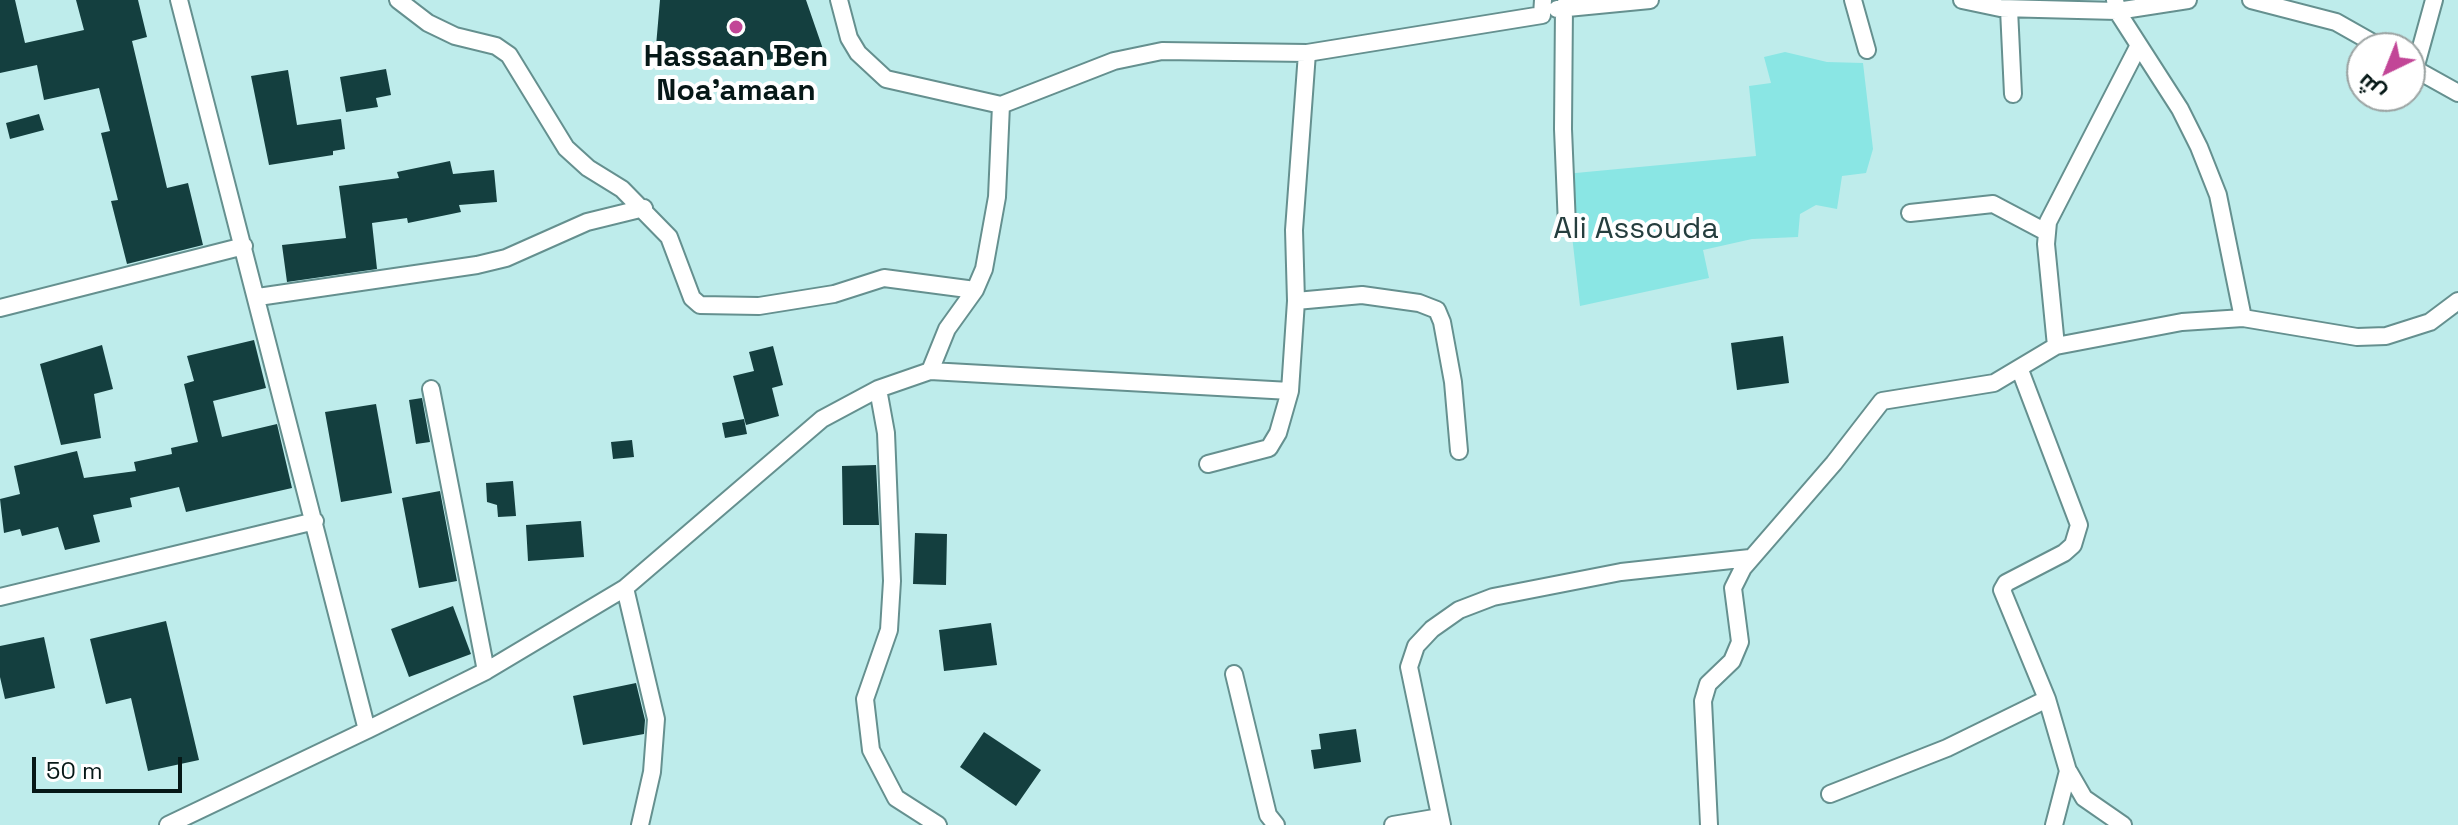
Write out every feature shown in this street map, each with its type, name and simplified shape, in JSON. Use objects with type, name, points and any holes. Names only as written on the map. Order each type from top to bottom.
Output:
[{"type":"street","points":[[179,0],[258,297],[367,730]]},
{"type":"street","points":[[398,0],[428,23],[455,36],[496,46],[509,55],[566,148],[644,208],[669,237],[692,298],[700,305],[759,306],[834,294],[884,278],[975,290]]},
{"type":"street","points":[[839,0],[849,38],[858,53],[886,79],[1001,105],[1114,61],[1162,51],[1307,53],[1543,7],[1650,0]]},
{"type":"street","points":[[1853,0],[1867,50]]},
{"type":"street","points":[[1962,0],[2009,9],[2188,0]]},
{"type":"street","points":[[2251,0],[2336,22],[2354,32]]},
{"type":"street","points":[[2424,32],[2434,0]]},
{"type":"street","points":[[1564,6],[1563,129],[1567,226]]},
{"type":"street","points":[[2116,6],[2180,109],[2218,195],[2243,318]]},
{"type":"street","points":[[2009,9],[2013,94]]},
{"type":"street","points":[[2056,346],[2046,232],[2055,206],[2097,132],[2139,45]]},
{"type":"street","points":[[1208,464],[1269,448],[1278,433],[1290,391],[1296,301],[1294,230],[1307,53]]},
{"type":"street","points":[[2426,75],[2458,93]]},
{"type":"street","points":[[930,371],[947,329],[975,290],[984,269],[997,197],[1001,105]]},
{"type":"street","points":[[1910,213],[1993,204],[2046,232]]},
{"type":"street","points":[[258,297],[477,265],[506,258],[587,222],[644,208]]},
{"type":"street","points":[[0,308],[244,246]]},
{"type":"street","points":[[1296,301],[1362,295],[1419,303],[1437,310],[1453,382],[1459,451]]},
{"type":"street","points":[[1709,825],[1703,701],[1708,684],[1732,661],[1740,642],[1733,588],[1750,558],[1834,463],[1882,401],[1994,383],[2056,346],[2182,322],[2243,318],[2357,337],[2386,336],[2430,322],[2458,303]]},
{"type":"street","points":[[2020,370],[2079,525],[2073,545],[2064,553],[2006,583],[2002,590],[2047,699],[2068,771],[2084,798],[2123,825]]},
{"type":"street","points":[[168,825],[486,671],[625,588],[822,419],[878,389],[930,371],[1290,391]]},
{"type":"street","points":[[431,389],[486,671]]},
{"type":"street","points":[[878,389],[886,433],[892,581],[889,630],[865,699],[871,750],[896,798],[938,825]]},
{"type":"street","points":[[0,597],[315,521]]},
{"type":"street","points":[[1393,825],[1441,821],[1409,667],[1416,646],[1439,624],[1459,610],[1493,597],[1533,588],[1621,572],[1750,558]]},
{"type":"street","points":[[625,588],[651,686],[656,719],[652,772],[640,825]]},
{"type":"street","points":[[1234,674],[1268,815],[1276,825]]},
{"type":"street","points":[[1830,794],[1947,748],[2047,699]]},
{"type":"street","points":[[2054,825],[2068,771]]},
{"type":"green space","name":"Ali Assouda","points":[[1785,52],[1827,62],[1863,63],[1873,149],[1866,173],[1842,176],[1837,209],[1816,205],[1800,214],[1798,237],[1752,239],[1703,250],[1709,278],[1580,306],[1565,174],[1756,156],[1749,86],[1771,83],[1764,57]]},
{"type":"building","points":[[0,0],[15,0],[25,43],[84,30],[76,0],[138,0],[147,37],[132,41],[167,188],[188,183],[203,245],[127,264],[111,201],[118,200],[101,133],[110,131],[99,88],[44,100],[37,65],[0,73]]},
{"type":"building","name":"Hassaan Ben Noa'amaan","points":[[660,0],[806,0],[825,55],[654,69]]},
{"type":"building","points":[[386,69],[391,95],[376,98],[378,107],[346,112],[340,77]]},
{"type":"building","points":[[288,70],[297,125],[341,119],[345,149],[333,151],[333,155],[269,165],[251,76]]},
{"type":"building","points":[[39,114],[44,130],[10,139],[6,123]]},
{"type":"building","points":[[450,161],[453,174],[494,170],[497,202],[459,205],[461,212],[408,223],[407,218],[372,223],[377,269],[287,282],[282,245],[346,238],[339,186],[399,178],[397,172]]},
{"type":"building","points":[[1783,336],[1789,383],[1737,390],[1731,343]]},
{"type":"building","points":[[254,340],[266,388],[213,401],[222,437],[277,424],[292,488],[186,512],[179,487],[130,498],[132,507],[93,515],[100,542],[65,550],[58,527],[22,536],[20,529],[4,533],[0,499],[20,494],[14,466],[77,451],[84,478],[136,471],[134,462],[172,454],[171,448],[198,442],[184,384],[194,381],[187,356]]},
{"type":"building","points":[[102,345],[113,389],[94,394],[101,438],[61,445],[40,364]]},
{"type":"building","points":[[773,346],[783,385],[772,388],[779,416],[746,425],[733,376],[754,371],[749,352]]},
{"type":"building","points":[[422,398],[430,442],[416,444],[409,400]]},
{"type":"building","points":[[376,404],[392,493],[341,502],[325,412]]},
{"type":"building","points":[[744,419],[747,434],[725,438],[722,423]]},
{"type":"building","points":[[632,440],[634,457],[613,459],[611,442]]},
{"type":"building","points":[[876,465],[879,525],[843,525],[842,466]]},
{"type":"building","points":[[513,481],[516,516],[498,517],[497,505],[487,502],[486,483]]},
{"type":"building","points":[[440,491],[457,581],[419,588],[402,498]]},
{"type":"building","points":[[581,521],[584,557],[528,561],[526,525]]},
{"type":"building","points":[[915,533],[947,534],[946,585],[913,584]]},
{"type":"building","points":[[453,606],[471,654],[409,677],[391,629]]},
{"type":"building","points":[[166,621],[199,760],[148,771],[131,698],[106,704],[90,639]]},
{"type":"building","points":[[991,623],[997,665],[944,671],[939,630]]},
{"type":"building","points":[[44,637],[55,688],[5,699],[0,677],[0,646]]},
{"type":"building","points":[[636,683],[645,720],[644,734],[583,745],[573,696]]},
{"type":"building","points":[[1356,729],[1361,762],[1314,769],[1311,750],[1321,749],[1319,734]]},
{"type":"building","points":[[984,732],[1041,770],[1016,806],[960,767]]},
{"type":"place","name":"Hassaan Ben Noa'amaan","points":[[736,27]]}]
